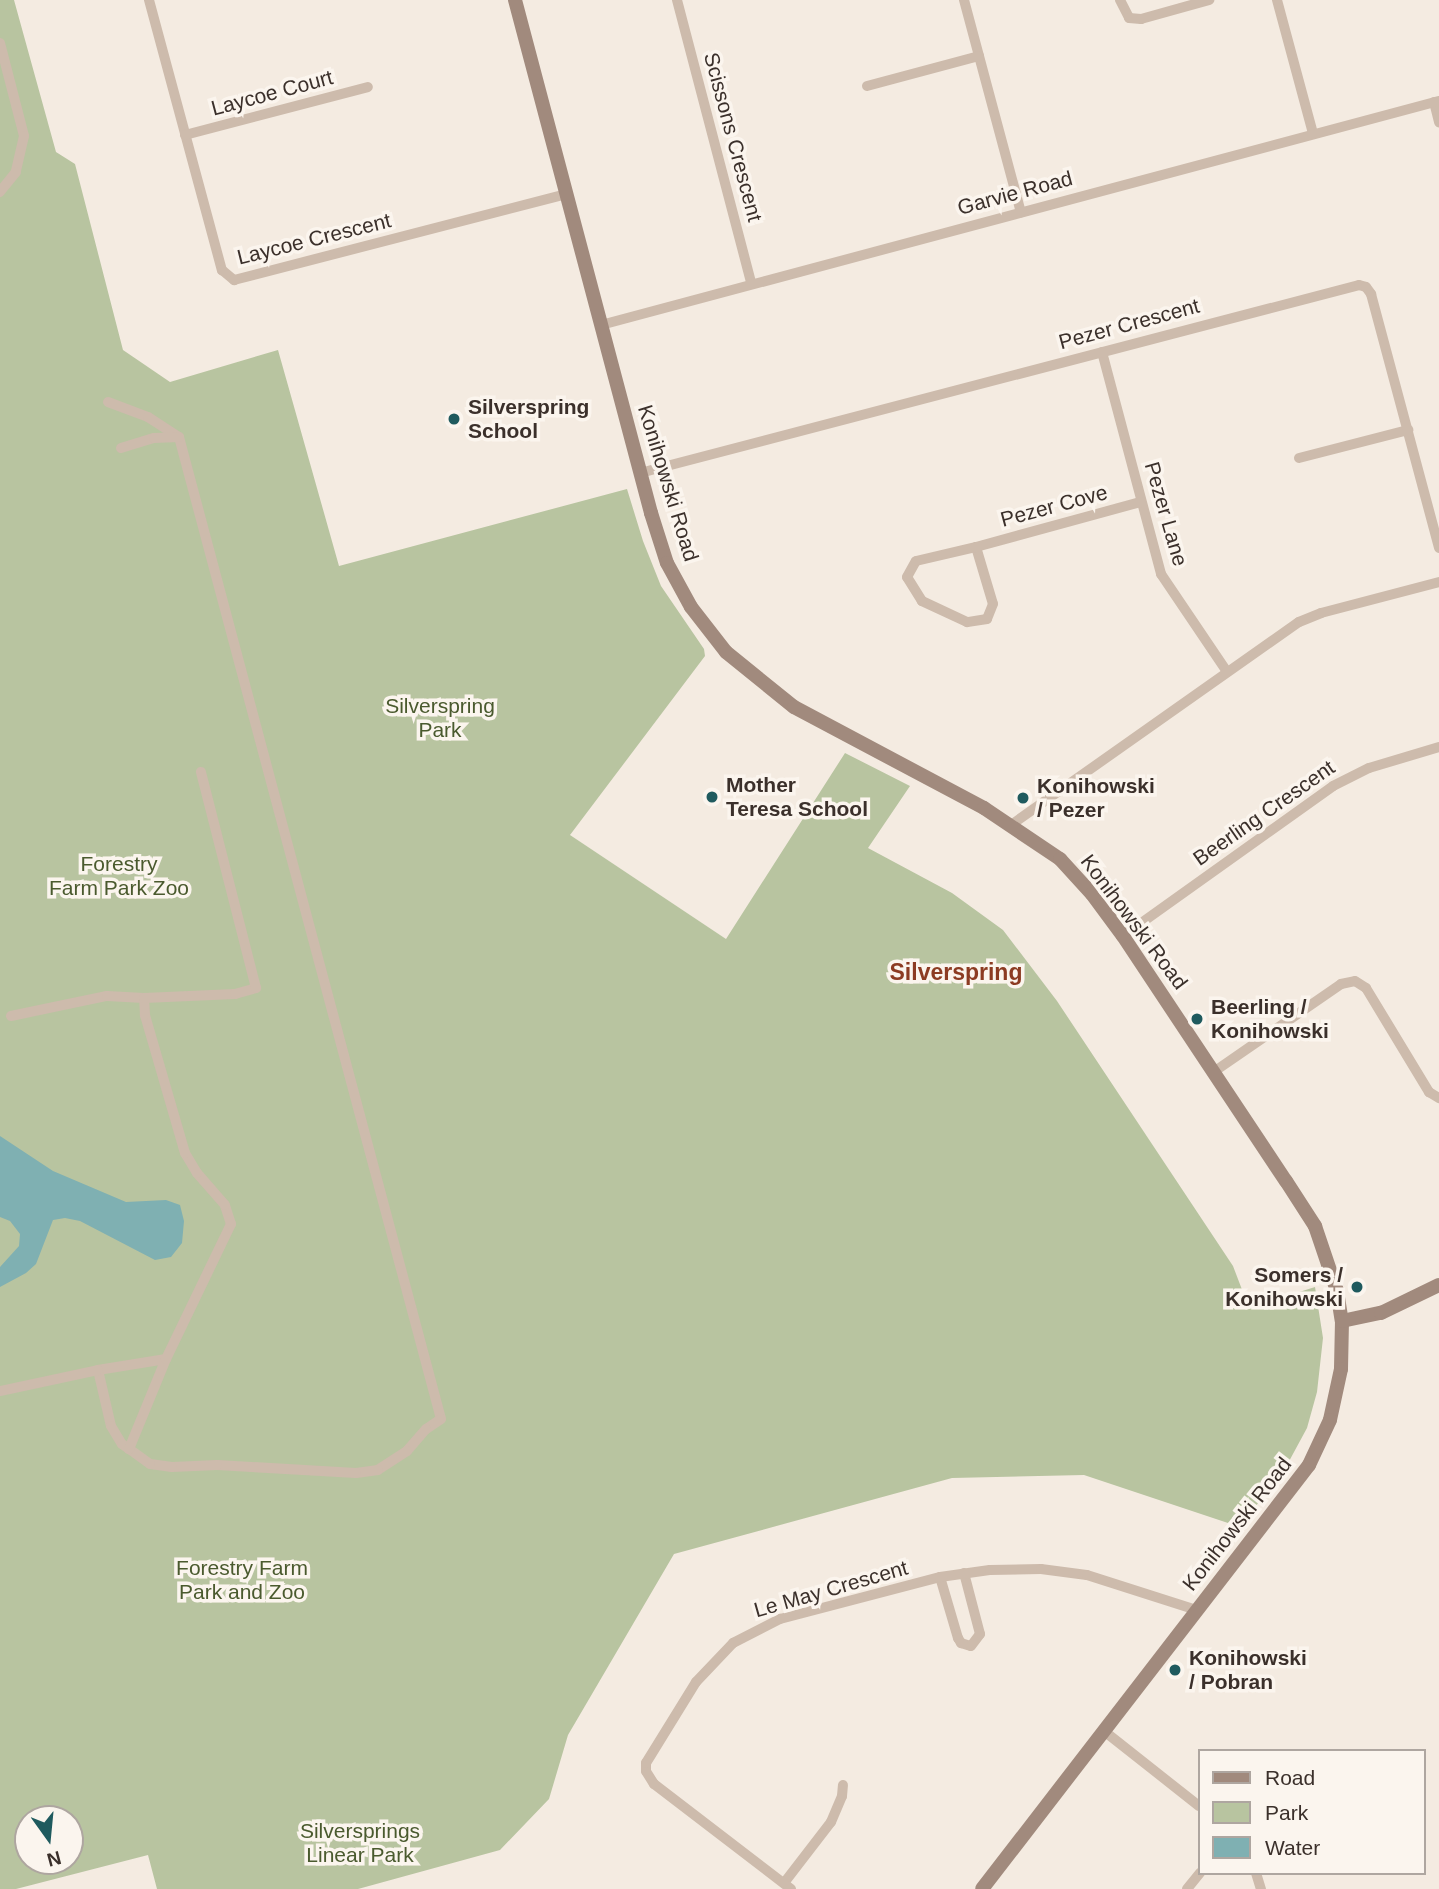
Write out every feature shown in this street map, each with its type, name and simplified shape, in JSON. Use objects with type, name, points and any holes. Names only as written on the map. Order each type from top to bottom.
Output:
[{"type":"street","name":"Laycoe Crescent","points":[[149,0],[222,270],[234,280],[566,194]]},
{"type":"street","name":"Konihowski Road","points":[[515,0],[640,473],[667,563],[691,607],[726,652],[794,707],[1011,825],[1060,859],[1092,894],[1123,936],[1215,1071],[1315,1226],[1331,1270],[1342,1321],[1341,1369],[1330,1420],[1309,1465],[982,1889]]},
{"type":"street","name":"Scissons Crescent","points":[[677,0],[751,283]]},
{"type":"street","points":[[964,0],[1021,212]]},
{"type":"street","points":[[1120,0],[1129,18],[1141,19],[1209,0]]},
{"type":"street","points":[[1277,0],[1313,133]]},
{"type":"street","points":[[0,43],[24,136],[16,172],[0,192]]},
{"type":"street","points":[[867,86],[979,56]]},
{"type":"street","name":"Laycoe Court","points":[[185,135],[368,88]]},
{"type":"street","name":"Garvie Road","points":[[601,325],[1436,102]]},
{"type":"street","points":[[1436,102],[1439,122]]},
{"type":"street","name":"Pezer Crescent","points":[[640,473],[1359,285],[1366,287],[1371,294],[1439,548]]},
{"type":"street","name":"Pezer Lane","points":[[1102,352],[1161,574],[1227,672]]},
{"type":"street","points":[[98,1370],[111,1426],[122,1444],[150,1464],[172,1467],[228,1465],[356,1473],[378,1471],[407,1451],[426,1429],[441,1419],[179,437],[148,417],[108,402]]},
{"type":"street","points":[[1299,458],[1408,430]]},
{"type":"street","points":[[121,448],[153,438],[179,437]]},
{"type":"street","name":"Pezer Cove","points":[[976,547],[993,604],[987,619],[967,622],[922,601],[907,577],[916,561],[1141,502]]},
{"type":"street","points":[[1011,825],[1299,622],[1321,612],[1439,582]]},
{"type":"street","name":"Beerling Crescent","points":[[1123,936],[1333,786],[1369,768],[1439,747]]},
{"type":"street","points":[[11,1016],[107,996],[144,998],[235,995],[257,988],[201,772]]},
{"type":"street","points":[[1215,1071],[1341,984],[1355,981],[1366,988],[1429,1092],[1439,1098]]},
{"type":"street","points":[[129,1449],[166,1359],[230,1224],[225,1205],[197,1173],[184,1153],[145,1015],[144,998]]},
{"type":"street","points":[[1342,1321],[1381,1313],[1439,1285]]},
{"type":"street","points":[[0,1391],[166,1359]]},
{"type":"street","name":"Le May Crescent","points":[[787,1886],[654,1784],[646,1763],[707,1668],[747,1634],[780,1619],[940,1577],[1003,1569],[1063,1571],[1087,1575],[1197,1610]]},
{"type":"street","points":[[940,1577],[958,1638],[961,1643],[971,1646],[979,1639],[980,1634],[964,1573]]},
{"type":"street","points":[[1104,1731],[1198,1805]]},
{"type":"street","points":[[787,1886],[831,1822],[843,1785]]},
{"type":"street","points":[[1187,1889],[1198,1875]]},
{"type":"green space","points":[[0,0],[14,0],[56,152],[75,164],[123,350],[170,382],[278,350],[339,566],[627,489],[643,541],[661,586],[704,649],[705,656],[570,835],[726,939],[845,753],[910,786],[868,848],[952,893],[1003,930],[1057,1001],[1233,1266],[1249,1308],[1315,1287],[1323,1338],[1317,1392],[1307,1428],[1287,1465],[1240,1527],[1084,1475],[952,1478],[674,1554],[568,1735],[549,1799],[500,1850],[358,1889],[157,1889],[148,1855],[84,1871],[84,1805],[14,1805],[14,1875],[70,1875],[16,1889],[0,1889]]},
{"type":"water","points":[[0,1136],[53,1171],[126,1202],[166,1200],[180,1205],[184,1221],[182,1243],[171,1257],[155,1260],[80,1221],[65,1218],[53,1220],[36,1264],[26,1273],[0,1287],[0,1267],[19,1246],[20,1234],[10,1221],[0,1217]]},
{"type":"place","name":"Silverspring School","points":[[454,419]]},
{"type":"place","name":"Mother Teresa School","points":[[712,797]]},
{"type":"place","name":"Konihowski / Pezer","points":[[1023,798]]},
{"type":"place","name":"Beerling / Konihowski","points":[[1197,1019]]},
{"type":"place","name":"Somers / Konihowski","points":[[1357,1287]]},
{"type":"place","name":"Konihowski / Pobran","points":[[1175,1670]]},
{"type":"district","name":"Silverspring","points":[[956,972]]},
{"type":"park label","name":"Silverspring Park","points":[[440,718]]},
{"type":"park label","name":"Forestry Farm Park Zoo","points":[[119,876]]},
{"type":"park label","name":"Forestry Farm Park and Zoo","points":[[242,1580]]},
{"type":"park label","name":"Silversprings Linear Park","points":[[360,1843]]}]
